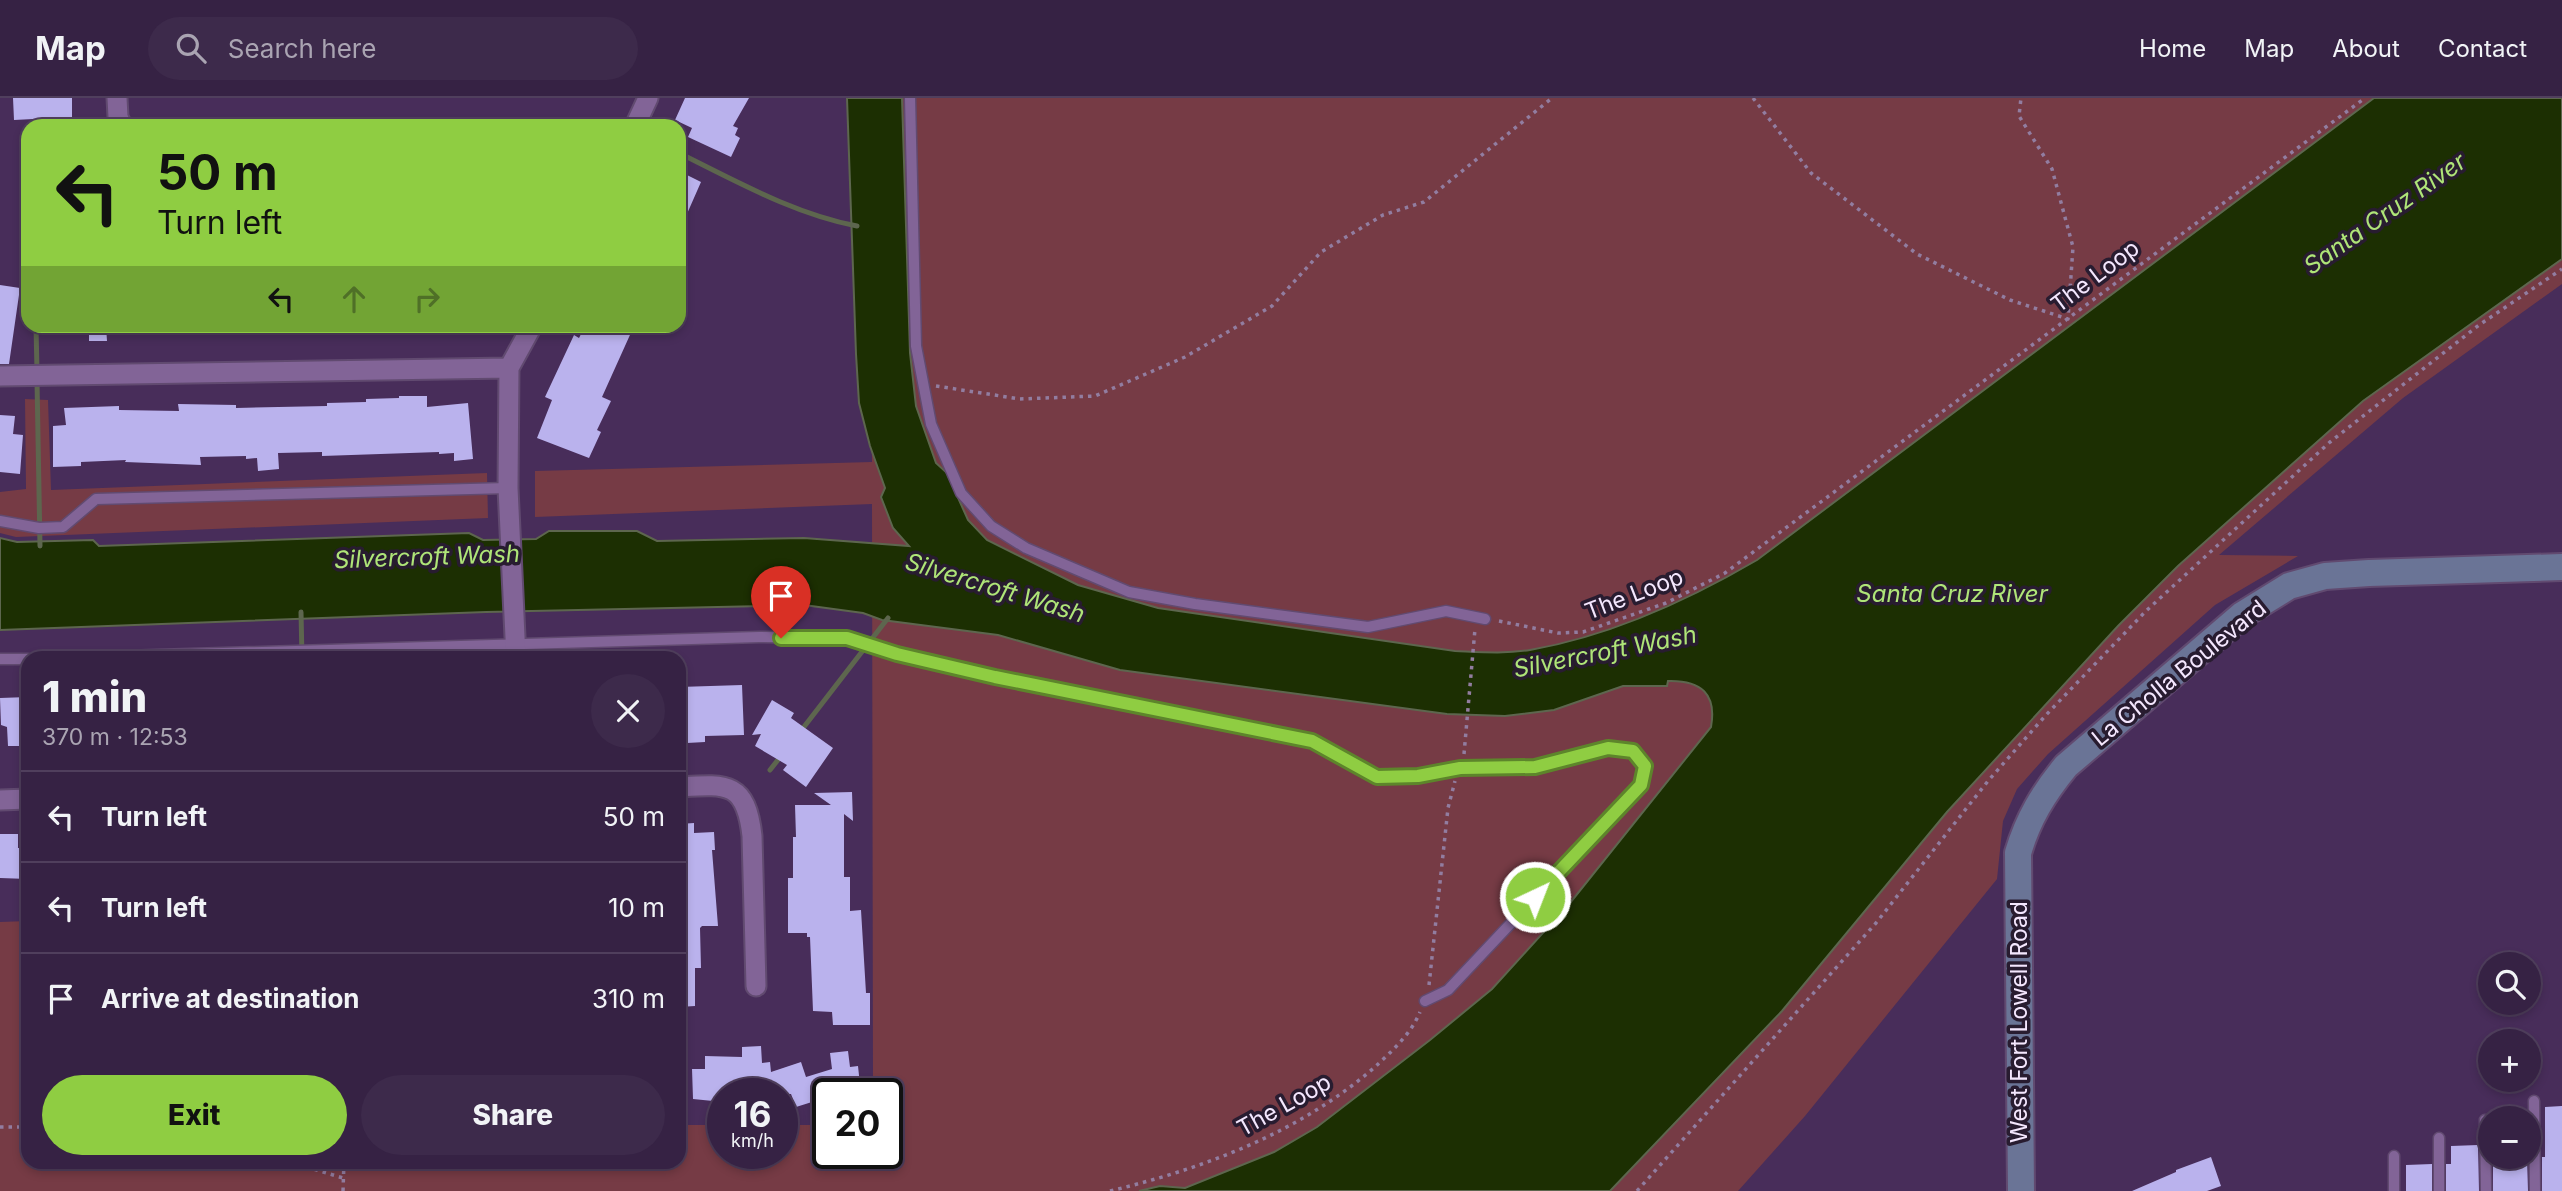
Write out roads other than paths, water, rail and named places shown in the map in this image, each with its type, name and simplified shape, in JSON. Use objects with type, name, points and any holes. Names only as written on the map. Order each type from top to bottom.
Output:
[{"type":"street","points":[[117,98],[119,119]]},
{"type":"street","points":[[638,119],[648,98]]},
{"type":"street","points":[[515,651],[508,488],[509,368],[528,333]]},
{"type":"street","points":[[0,376],[509,368]]},
{"type":"street","name":"La Cholla Boulevard","points":[[2018,853],[2025,827],[2042,795],[2066,766],[2242,615],[2289,586],[2325,576],[2562,567]]},
{"type":"street","points":[[686,787],[713,785],[743,794],[750,815],[752,836],[756,986]]},
{"type":"street","points":[[0,800],[21,799]]},
{"type":"street","name":"West Fort Lowell Road","points":[[2018,853],[2021,1191]]},
{"type":"lane","points":[[909,98],[916,346],[930,424],[961,493],[992,526],[1026,548],[1129,592],[1195,604],[1368,626],[1446,611],[1485,619]]},
{"type":"lane","points":[[0,521],[39,528],[63,527],[96,499],[508,488]]},
{"type":"lane","points":[[515,651],[759,637],[847,638],[897,654],[995,677],[1312,741],[1377,777],[1418,776],[1460,768],[1535,767],[1608,748],[1633,751],[1645,766],[1641,785],[1448,989],[1425,1000]]},
{"type":"lane","points":[[0,659],[21,659]]},
{"type":"lane","points":[[2533,1101],[2535,1191]]},
{"type":"lane","points":[[2439,1138],[2440,1191]]},
{"type":"lane","points":[[2394,1156],[2394,1191]]},
{"type":"lane","points":[[2486,1169],[2486,1191]]},
{"type":"water","name":"Santa Cruz River","points":[[847,98],[902,98],[910,353],[916,406],[936,463],[947,473],[968,520],[987,540],[1078,585],[1158,608],[1455,651],[1530,650],[1589,636],[1676,603],[1757,560],[2374,98],[2562,98],[2562,259],[2363,401],[2178,566],[2118,626],[1947,812],[1782,1011],[1610,1191],[1139,1191],[1160,1186],[1185,1188],[1274,1152],[1317,1127],[1492,989],[1570,903],[1711,727],[1711,706],[1704,691],[1689,683],[1668,681],[1667,686],[1623,686],[1554,710],[1505,716],[1447,714],[1120,670],[998,635],[882,620],[863,613],[804,605],[486,612],[0,630],[0,538],[17,542],[93,540],[99,546],[469,533],[483,540],[536,539],[549,531],[637,531],[657,541],[804,538],[909,546],[893,528],[881,497],[885,488],[859,403]]},
{"type":"waterway","points":[[686,156],[788,205],[857,226]]},
{"type":"waterway","points":[[36,333],[37,371]]},
{"type":"waterway","points":[[37,381],[40,546]]},
{"type":"waterway","points":[[301,612],[302,651]]},
{"type":"waterway","points":[[800,732],[888,618]]},
{"type":"waterway","points":[[770,770],[781,756]]},
{"type":"water label","name":"Silvercroft Wash","points":[[427,557]]},
{"type":"water label","name":"Silvercroft Wash","points":[[995,588]]},
{"type":"water label","name":"Silvercroft Wash","points":[[1605,652]]}]
